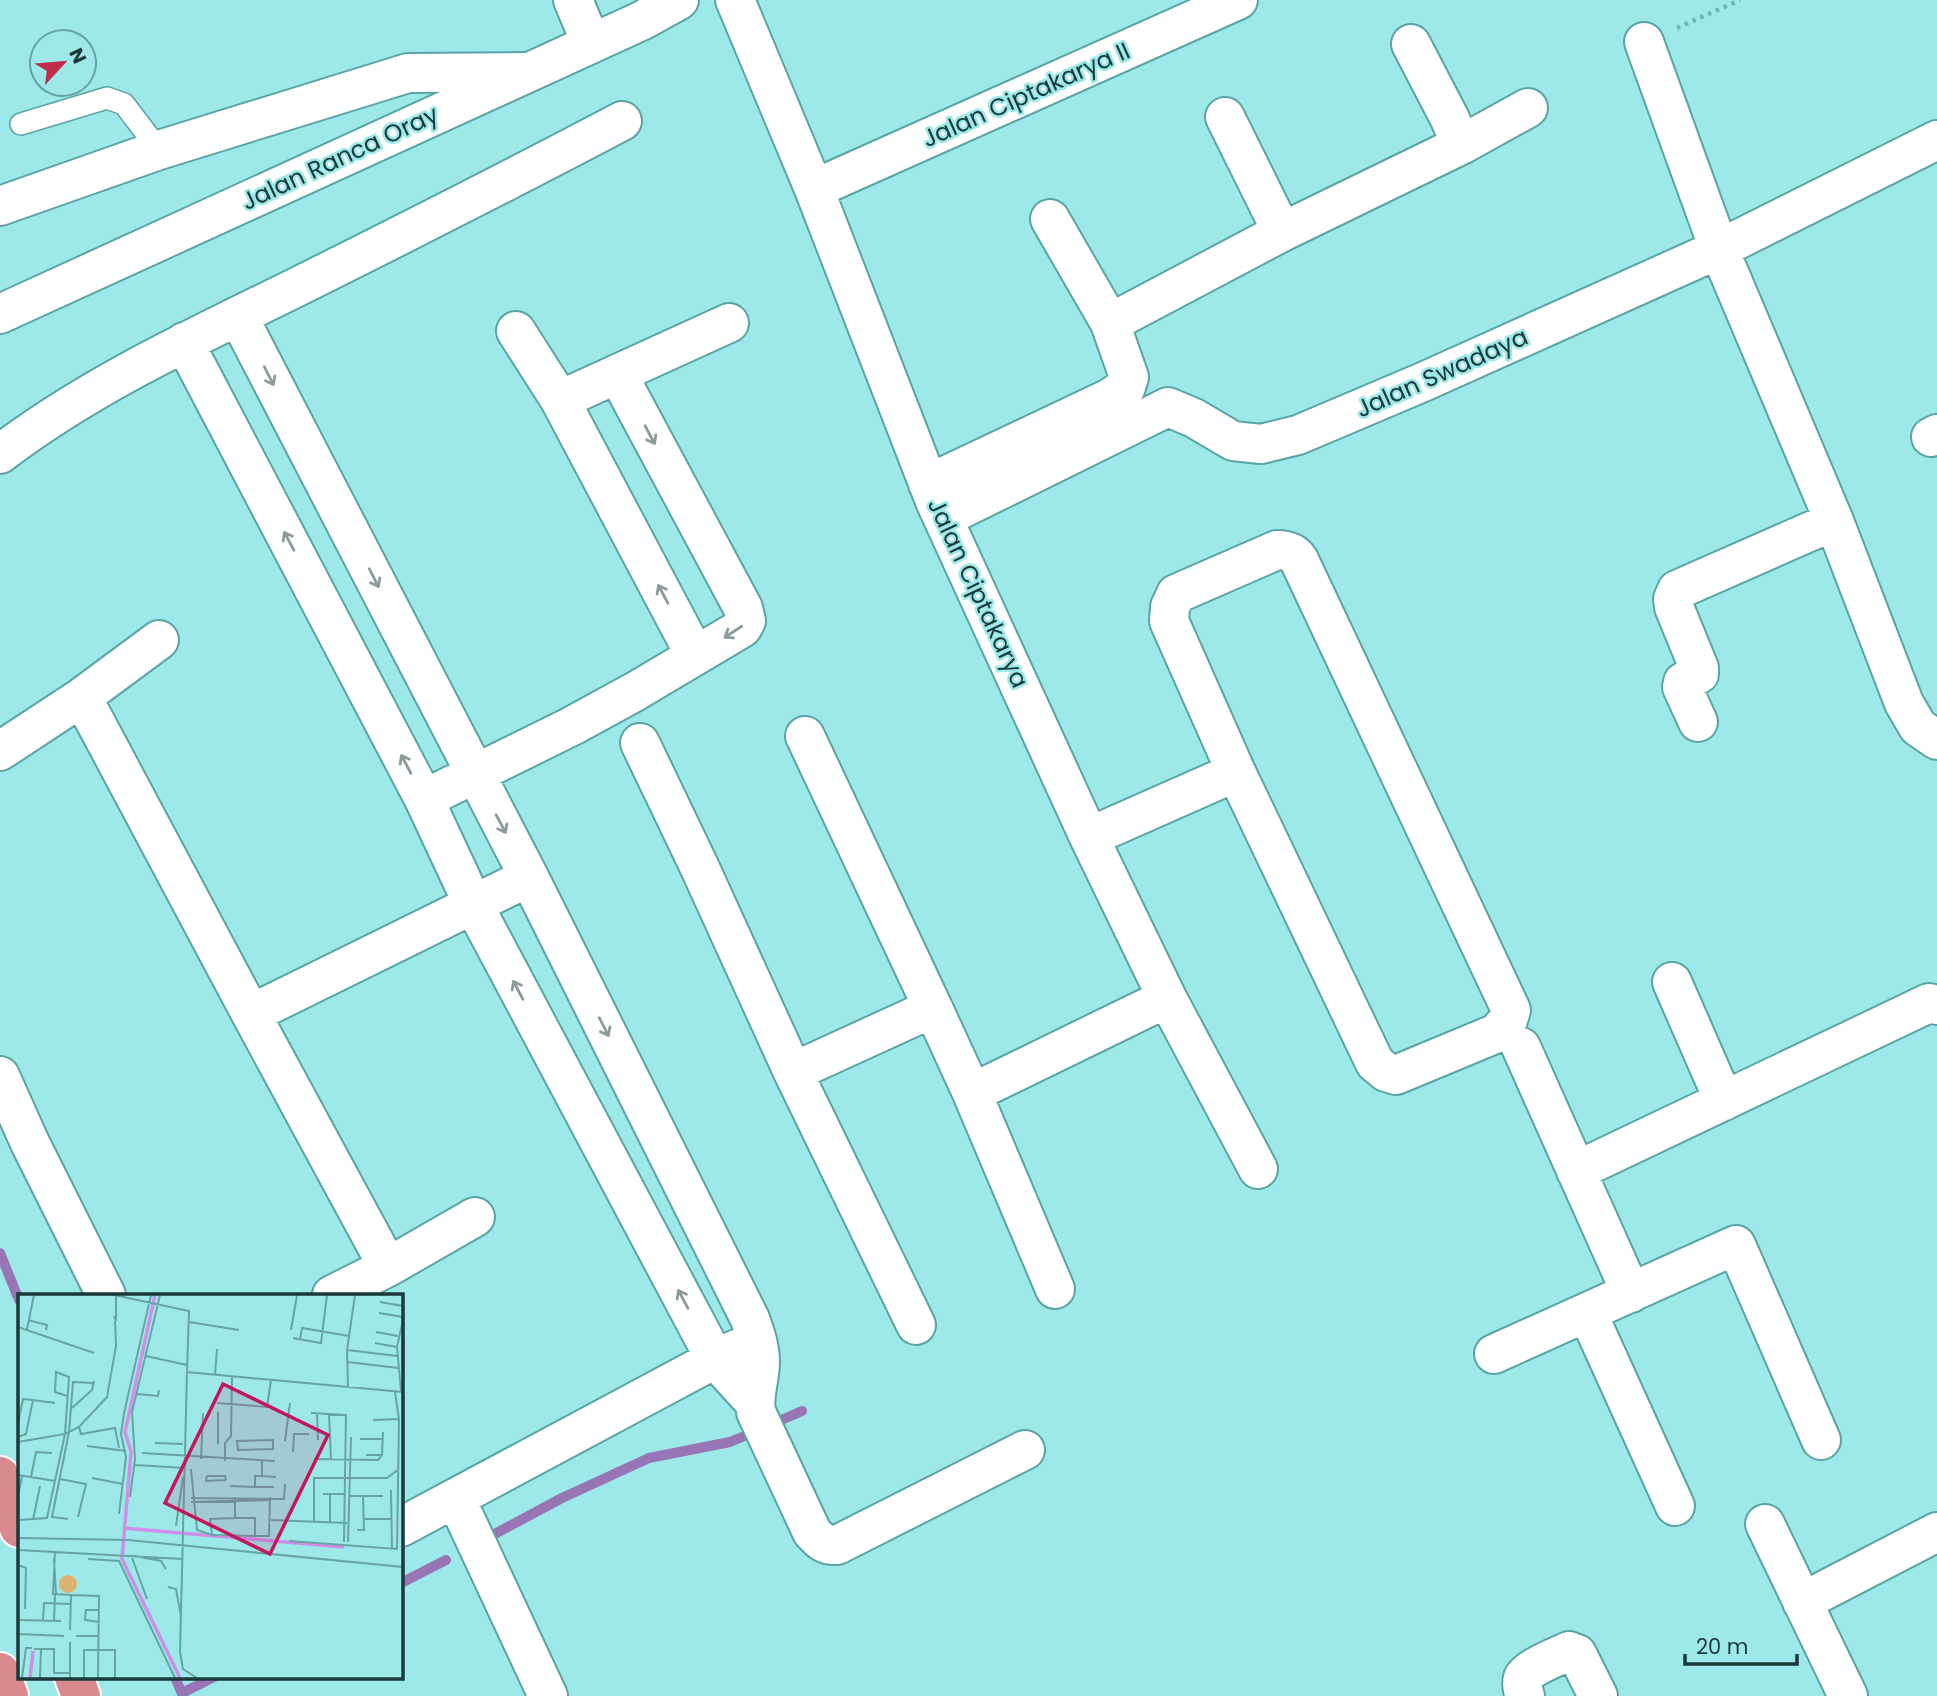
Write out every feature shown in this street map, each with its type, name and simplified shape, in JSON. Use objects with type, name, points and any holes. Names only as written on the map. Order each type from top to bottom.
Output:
[{"type":"highway","points":[[0,1476],[18,1525]]},
{"type":"highway","points":[[0,1672],[9,1696]]},
{"type":"highway","points":[[74,1678],[81,1696]]},
{"type":"street","points":[[573,0],[591,43]]},
{"type":"street","name":"Jalan Ranca Oray","points":[[0,314],[641,21],[679,0]]},
{"type":"street","name":"Jalan Ciptakarya","points":[[735,0],[814,189],[936,501],[1089,836],[1167,998],[1258,1169]]},
{"type":"street","name":"Jalan Ciptakarya II","points":[[814,189],[1238,0]]},
{"type":"street","points":[[1644,42],[1719,249],[1833,521],[1905,703],[1917,727],[1937,740]]},
{"type":"street","points":[[1411,44],[1461,145]]},
{"type":"street","points":[[0,206],[159,150],[408,73],[526,72]]},
{"type":"street","points":[[1110,323],[1282,232],[1461,145],[1528,108]]},
{"type":"street","points":[[1225,117],[1282,232]]},
{"type":"street","points":[[0,454],[100,387],[184,342],[443,214],[622,121]]},
{"type":"street","name":"Jalan Swadaya","points":[[936,501],[1168,407],[1194,418],[1233,441],[1261,444],[1298,435],[1435,377],[1719,249],[1937,140]]},
{"type":"street","points":[[936,501],[1126,387],[1129,376],[1110,323],[1050,219]]},
{"type":"street","points":[[238,316],[529,877],[750,1319],[758,1340],[760,1364],[755,1403]]},
{"type":"street","points":[[560,400],[729,323]]},
{"type":"street","points":[[516,331],[560,400],[695,654]]},
{"type":"street","points":[[184,342],[424,799],[473,904],[715,1359],[755,1403],[769,1440],[812,1532],[828,1546],[837,1545],[1026,1450]]},
{"type":"street","points":[[424,799],[572,726],[636,691],[742,628],[746,621],[743,608],[618,375]]},
{"type":"street","points":[[1698,722],[1682,687],[1683,682],[1699,674],[1699,668],[1674,607],[1673,599],[1677,590],[1833,521]]},
{"type":"street","points":[[1277,550],[1285,550],[1296,555],[1299,560],[1507,998],[1511,1010],[1508,1020],[1497,1033],[1396,1075],[1386,1072],[1375,1063],[1236,772],[1169,621],[1170,607],[1177,594],[1182,591],[1277,550]]},
{"type":"street","points":[[0,751],[82,697],[159,640]]},
{"type":"street","points":[[82,697],[388,1267]]},
{"type":"street","points":[[805,736],[972,1093],[1055,1289]]},
{"type":"street","points":[[640,743],[793,1072],[916,1325]]},
{"type":"street","points":[[1089,836],[1236,772]]},
{"type":"street","points":[[251,1014],[529,877]]},
{"type":"street","points":[[1672,982],[1724,1101]]},
{"type":"street","points":[[972,1093],[1167,998]]},
{"type":"street","points":[[1576,1171],[1929,1003],[1937,1005]]},
{"type":"street","points":[[793,1072],[933,1008]]},
{"type":"street","points":[[1521,1047],[1631,1293]]},
{"type":"street","points":[[0,1076],[39,1163],[105,1294]]},
{"type":"street","points":[[334,1294],[388,1267],[474,1217]]},
{"type":"street","points":[[1494,1354],[1736,1245],[1821,1440]]},
{"type":"street","points":[[1587,1312],[1675,1506]]},
{"type":"street","points":[[402,1526],[715,1359],[758,1340]]},
{"type":"street","points":[[456,1499],[548,1696]]},
{"type":"street","points":[[1765,1524],[1848,1696]]},
{"type":"street","points":[[1802,1602],[1937,1532]]},
{"type":"street","points":[[1525,1696],[1522,1681],[1524,1676],[1530,1670],[1569,1651],[1577,1654],[1598,1696]]},
{"type":"lane","points":[[21,124],[107,98],[124,104],[159,150]]},
{"type":"path","points":[[1644,42],[1740,0]]},
{"type":"waterway","points":[[0,1253],[18,1298]]},
{"type":"waterway","points":[[779,1421],[802,1411]]},
{"type":"waterway","points":[[489,1537],[562,1498],[649,1458],[730,1442],[742,1437]]},
{"type":"waterway","points":[[402,1582],[446,1560]]},
{"type":"waterway","points":[[175,1678],[183,1696]]},
{"type":"waterway","points":[[182,1693],[212,1678]]}]
